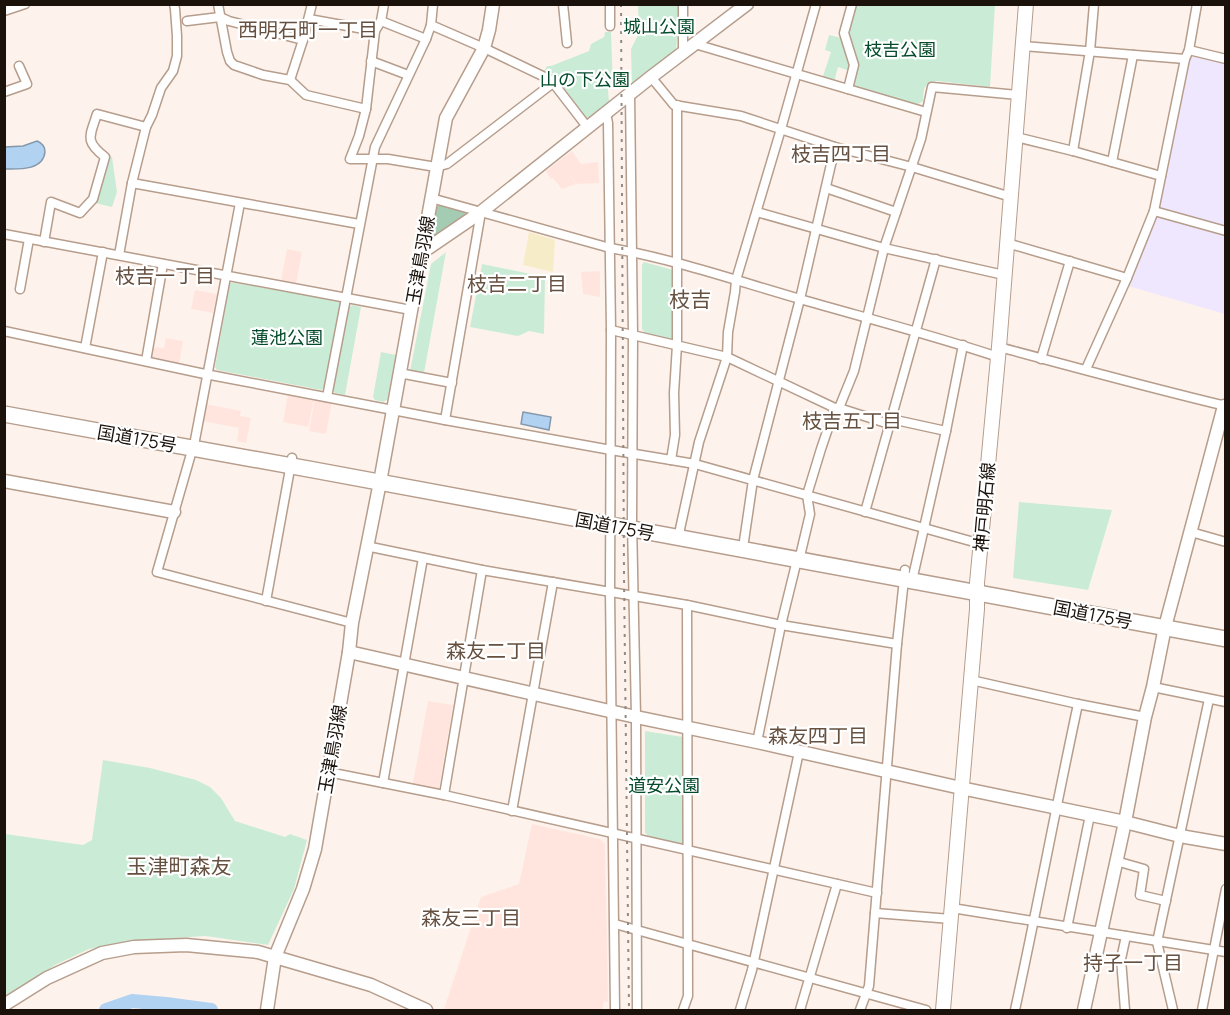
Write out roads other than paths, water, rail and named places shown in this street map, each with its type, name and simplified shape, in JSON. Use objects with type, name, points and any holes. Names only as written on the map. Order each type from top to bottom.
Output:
[{"type":"highway","name":"国道175号","points":[[4,406],[194,444],[799,556],[1166,623],[1226,630]]},
{"type":"highway","name":"国道175号","points":[[4,414],[194,444]]},
{"type":"highway","name":"国道175号","points":[[680,534],[744,541],[799,556]]},
{"type":"highway","name":"国道175号","points":[[1166,623],[1226,639]]},
{"type":"main road","name":"神戸明石線","points":[[943,1011],[1026,5]]},
{"type":"street","points":[[4,11],[25,4]]},
{"type":"street","points":[[120,255],[132,183],[146,127],[161,88],[173,71],[177,56],[174,4]]},
{"type":"street","points":[[218,4],[227,52],[234,65],[263,75],[290,80],[306,95],[366,109]]},
{"type":"street","points":[[290,80],[312,4]]},
{"type":"street","points":[[384,4],[381,21],[375,31],[366,109],[351,159],[388,159],[436,167],[447,164],[553,83]]},
{"type":"street","points":[[327,397],[375,147],[426,39],[431,25],[432,4]]},
{"type":"street","name":"玉津鳥羽線","points":[[267,1011],[276,957],[303,890],[315,849],[352,623],[446,118],[484,48],[493,4]]},
{"type":"street","points":[[562,4],[567,43]]},
{"type":"street","points":[[610,4],[610,26]]},
{"type":"street","points":[[683,4],[683,53]]},
{"type":"street","points":[[422,253],[481,212],[747,4]]},
{"type":"street","points":[[680,534],[699,442],[727,357],[728,332],[736,280],[782,129],[816,4]]},
{"type":"street","points":[[848,89],[854,65],[844,33],[852,4]]},
{"type":"street","points":[[1019,4],[1026,5]]},
{"type":"street","points":[[1073,151],[1090,51],[1094,4]]},
{"type":"street","points":[[1086,369],[1155,211],[1197,4]]},
{"type":"street","points":[[187,21],[220,17],[303,40]]},
{"type":"street","points":[[309,19],[375,31]]},
{"type":"street","points":[[381,21],[426,39]]},
{"type":"street","points":[[431,25],[551,80],[588,128]]},
{"type":"street","points":[[695,44],[926,112]]},
{"type":"street","points":[[1023,46],[1185,60]]},
{"type":"street","points":[[1189,50],[1226,59]]},
{"type":"street","points":[[1112,162],[1133,55]]},
{"type":"street","points":[[371,61],[408,75]]},
{"type":"street","points":[[4,93],[27,84],[19,66]]},
{"type":"street","points":[[651,77],[674,105],[741,116],[835,147],[912,167],[1011,197]]},
{"type":"street","points":[[757,742],[781,625],[810,514],[807,495],[821,448],[854,371],[884,248],[921,139],[932,87],[1019,94]]},
{"type":"street","points":[[630,94],[637,1011]]},
{"type":"street","points":[[671,460],[675,435],[674,393],[677,345],[677,105]]},
{"type":"street","points":[[606,113],[610,248],[610,592],[615,1011]]},
{"type":"street","points":[[44,242],[51,202],[80,213],[93,199],[105,157],[93,148],[90,136],[97,114],[146,127]]},
{"type":"street","points":[[1016,137],[1161,176]]},
{"type":"street","points":[[744,541],[753,480],[800,299],[835,147]]},
{"type":"street","points":[[132,183],[359,225]]},
{"type":"street","points":[[826,188],[896,212]]},
{"type":"street","points":[[431,198],[610,248],[736,280],[963,345],[1086,369],[1155,389],[1225,405],[1166,623],[1084,1011]]},
{"type":"street","points":[[240,203],[194,444],[157,572],[352,623]]},
{"type":"street","points":[[1155,211],[1226,231]]},
{"type":"street","points":[[445,420],[481,212]]},
{"type":"street","points":[[757,212],[884,248],[1005,275]]},
{"type":"street","points":[[4,234],[411,310]]},
{"type":"street","points":[[20,288],[29,239]]},
{"type":"street","points":[[1007,243],[1127,278]]},
{"type":"street","points":[[85,348],[103,252]]},
{"type":"street","points":[[866,512],[936,259]]},
{"type":"street","points":[[1041,359],[1070,261]]},
{"type":"street","points":[[146,361],[163,264]]},
{"type":"street","points":[[610,330],[727,357],[837,408],[946,431]]},
{"type":"street","points":[[4,331],[392,410],[695,464],[981,544]]},
{"type":"street","points":[[860,1011],[869,986],[897,644],[907,574],[925,528],[963,345]]},
{"type":"street","points":[[399,374],[452,383]]},
{"type":"street","points":[[266,600],[291,462]]},
{"type":"street","points":[[4,481],[174,512]]},
{"type":"street","points":[[1191,532],[1226,542]]},
{"type":"street","points":[[366,546],[482,570],[897,644]]},
{"type":"street","points":[[383,783],[423,558]]},
{"type":"street","points":[[444,795],[482,570]]},
{"type":"street","points":[[512,812],[553,582]]},
{"type":"street","points":[[683,1011],[688,996],[687,605]]},
{"type":"street","points":[[349,651],[636,717],[1125,822],[1180,836],[1226,844]]},
{"type":"street","points":[[971,680],[1145,717]]},
{"type":"street","points":[[1153,687],[1226,702]]},
{"type":"street","points":[[1173,1011],[1157,942],[1209,699]]},
{"type":"street","points":[[1015,1011],[1078,704]]},
{"type":"street","points":[[740,1011],[752,970],[799,752]]},
{"type":"street","points":[[328,772],[444,795],[877,893]]},
{"type":"street","points":[[1067,928],[1090,815]]},
{"type":"street","points":[[1116,861],[1144,869],[1140,895],[1166,901]]},
{"type":"street","points":[[800,1011],[837,885]]},
{"type":"street","points":[[1202,1011],[1226,889]]},
{"type":"street","points":[[875,913],[951,914],[1034,922],[1226,952]]},
{"type":"street","points":[[615,924],[866,993],[908,1008],[926,1011]]},
{"type":"street","points":[[1125,1011],[1121,958],[1126,936]]},
{"type":"street","points":[[4,1005],[47,978],[93,956],[134,948],[186,945],[258,952],[371,986],[426,1011]]},
{"type":"water","points":[[37,141],[43,145],[45,150],[40,163],[29,168],[5,169],[5,147],[23,146]]},
{"type":"water","points":[[523,412],[551,417],[549,430],[521,424]]},
{"type":"waterway","points":[[106,1010],[132,1001],[211,1010]]},
{"type":"railway","points":[[621,4],[629,1010]]},
{"type":"district","name":"西明石町一丁目","points":[[308,29]]},
{"type":"district","name":"枝吉四丁目","points":[[841,153]]},
{"type":"district","name":"枝吉一丁目","points":[[165,275]]},
{"type":"district","name":"枝吉二丁目","points":[[517,283]]},
{"type":"district","name":"枝吉","points":[[690,299]]},
{"type":"district","name":"枝吉五丁目","points":[[852,420]]},
{"type":"district","name":"森友二丁目","points":[[496,650]]},
{"type":"district","name":"森友四丁目","points":[[818,735]]},
{"type":"district","name":"玉津町森友","points":[[179,866]]},
{"type":"district","name":"森友三丁目","points":[[471,917]]},
{"type":"district","name":"持子一丁目","points":[[1133,962]]},
{"type":"park label","name":"城山公園","points":[[659,26]]},
{"type":"park label","name":"枝吉公園","points":[[900,49]]},
{"type":"park label","name":"山の下公園","points":[[585,79]]},
{"type":"park label","name":"蓮池公園","points":[[287,337]]},
{"type":"park label","name":"道安公園","points":[[664,785]]}]
